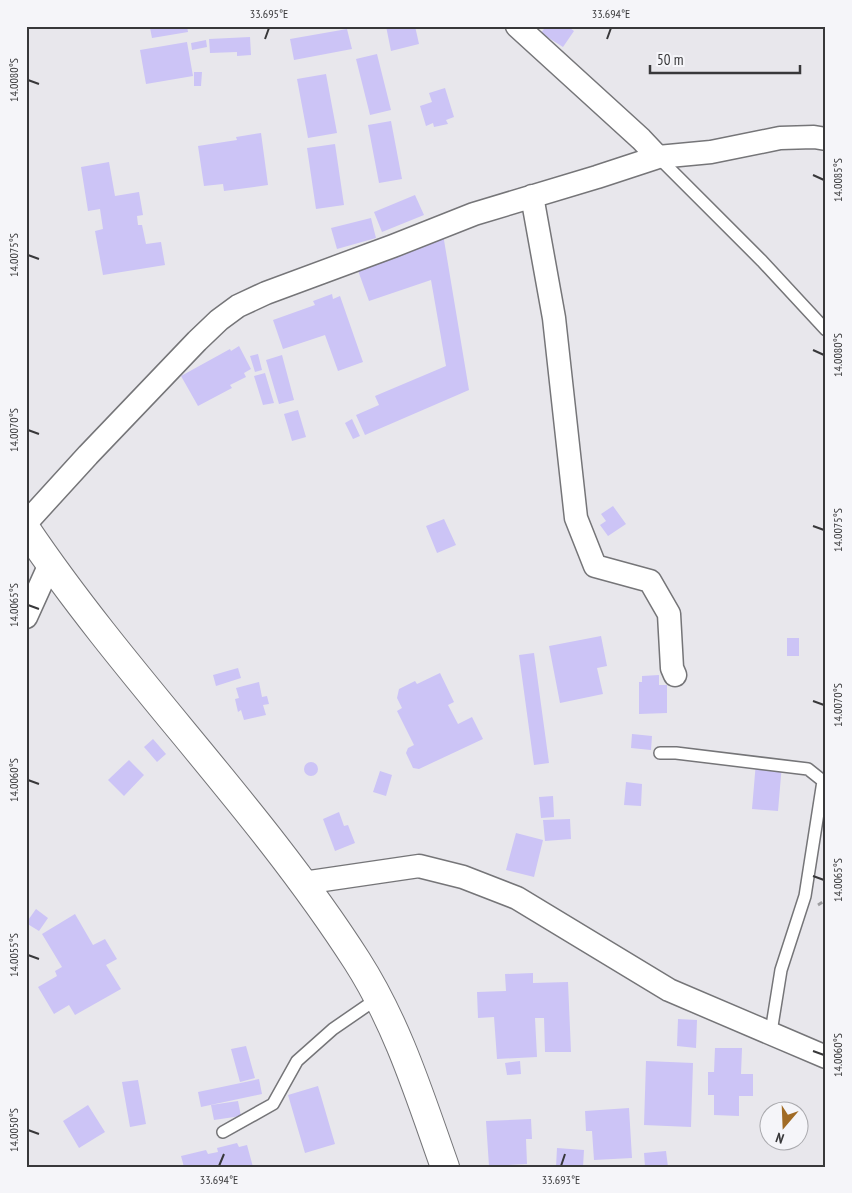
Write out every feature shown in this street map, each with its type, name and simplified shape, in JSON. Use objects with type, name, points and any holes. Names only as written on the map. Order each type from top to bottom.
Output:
[{"type":"street","points":[[517,26],[641,139],[658,157]]},
{"type":"street","points":[[26,523],[197,341],[219,320],[238,306],[266,293],[394,246],[474,214],[658,157],[710,152],[780,138],[814,137],[826,139]]},
{"type":"street","points":[[532,196],[554,318],[576,518],[596,566],[650,581],[669,614],[672,668],[675,675]]},
{"type":"street","points":[[26,529],[50,564],[163,709],[250,812],[303,883],[358,962],[398,1038],[445,1167]]},
{"type":"street","points":[[26,617],[50,564]]},
{"type":"street","points":[[303,883],[419,866],[463,877],[518,898],[669,990],[826,1056]]},
{"type":"lane","points":[[658,157],[762,261],[826,330]]},
{"type":"lane","points":[[660,753],[676,753],[808,770],[823,781],[805,896],[781,970],[771,1032]]},
{"type":"lane","points":[[223,1132],[273,1104],[298,1061],[334,1029],[378,998]]},
{"type":"building","points":[[187,26],[188,32],[152,38],[150,28]]},
{"type":"building","points":[[386,26],[415,26],[419,44],[391,51]]},
{"type":"building","points":[[546,26],[567,26],[574,31],[563,47],[541,33]]},
{"type":"building","points":[[347,29],[352,49],[294,60],[290,39]]},
{"type":"building","points":[[250,37],[251,55],[237,56],[237,52],[210,53],[209,39]]},
{"type":"building","points":[[206,40],[207,47],[192,50],[191,43]]},
{"type":"building","points":[[187,42],[193,76],[146,84],[140,50]]},
{"type":"building","points":[[377,54],[391,110],[370,115],[356,59]]},
{"type":"building","points":[[194,72],[202,72],[201,86],[194,86]]},
{"type":"building","points":[[326,74],[337,133],[308,138],[297,79]]},
{"type":"building","points":[[445,88],[454,117],[446,120],[448,124],[434,127],[433,123],[426,126],[420,106],[432,102],[429,93]]},
{"type":"building","points":[[391,121],[402,179],[379,183],[368,125]]},
{"type":"building","points":[[261,133],[268,185],[224,191],[223,184],[204,186],[198,146],[237,140],[236,137]]},
{"type":"building","points":[[335,144],[344,205],[316,209],[307,148]]},
{"type":"building","points":[[109,162],[115,196],[139,192],[143,215],[137,216],[138,225],[142,225],[146,244],[161,242],[165,265],[103,275],[95,231],[103,229],[100,209],[88,211],[81,167]]},
{"type":"building","points":[[415,195],[424,215],[382,232],[374,212]]},
{"type":"building","points":[[371,218],[376,238],[337,249],[331,228]]},
{"type":"building","points":[[443,234],[469,390],[365,435],[356,415],[379,405],[375,396],[446,366],[431,280],[369,301],[356,265]]},
{"type":"building","points":[[332,294],[333,299],[340,296],[363,362],[338,371],[325,335],[283,349],[273,320],[315,305],[313,301]]},
{"type":"building","points":[[239,346],[251,369],[244,373],[246,377],[230,385],[232,388],[198,406],[181,376]]},
{"type":"building","points":[[258,354],[262,370],[255,372],[250,356]]},
{"type":"building","points":[[282,355],[294,400],[279,404],[266,360]]},
{"type":"building","points":[[265,373],[274,403],[263,405],[254,376]]},
{"type":"building","points":[[298,410],[306,437],[292,441],[284,414]]},
{"type":"building","points":[[352,419],[360,436],[353,439],[345,423]]},
{"type":"building","points":[[613,506],[626,524],[608,536],[600,525],[606,521],[601,514]]},
{"type":"building","points":[[444,519],[456,545],[437,553],[426,526]]},
{"type":"building","points":[[601,636],[607,666],[597,668],[603,694],[560,703],[549,646]]},
{"type":"building","points":[[787,638],[799,638],[799,656],[787,656]]},
{"type":"building","points":[[534,653],[549,763],[534,765],[519,655]]},
{"type":"building","points":[[238,668],[241,678],[216,686],[213,675]]},
{"type":"building","points":[[440,673],[454,702],[448,705],[458,724],[472,717],[483,739],[419,769],[413,768],[406,753],[408,748],[414,745],[397,711],[402,708],[397,698],[399,689],[415,681],[417,684]]},
{"type":"building","points":[[659,675],[659,685],[667,685],[667,713],[639,714],[639,682],[642,682],[642,676]]},
{"type":"building","points":[[259,682],[262,697],[267,696],[269,704],[263,705],[266,715],[244,720],[241,710],[238,712],[235,699],[239,698],[236,688]]},
{"type":"building","points":[[632,734],[652,736],[651,750],[631,748]]},
{"type":"building","points":[[153,739],[166,754],[157,762],[144,747]]},
{"type":"building","points":[[129,760],[144,775],[124,796],[108,780]]},
{"type":"building","points":[[308,762],[314,762],[318,769],[314,776],[308,776],[304,772],[304,766]]},
{"type":"building","points":[[756,762],[782,764],[778,811],[752,809]]},
{"type":"building","points":[[380,771],[392,775],[386,796],[373,792]]},
{"type":"building","points":[[626,782],[642,784],[641,806],[624,805]]},
{"type":"building","points":[[553,796],[554,817],[541,818],[539,797]]},
{"type":"building","points":[[339,812],[344,826],[348,825],[355,843],[335,851],[323,819]]},
{"type":"building","points":[[570,819],[571,839],[545,841],[543,820]]},
{"type":"building","points":[[516,833],[543,840],[534,877],[506,870]]},
{"type":"building","points":[[36,909],[48,918],[39,931],[26,923]]},
{"type":"building","points":[[75,914],[93,945],[105,939],[117,959],[106,965],[121,989],[75,1015],[69,1005],[54,1014],[38,987],[57,976],[55,971],[62,967],[42,934]]},
{"type":"building","points":[[533,973],[533,983],[568,982],[571,1052],[545,1052],[544,1018],[535,1018],[537,1057],[497,1059],[494,1017],[478,1018],[477,992],[506,991],[505,974]]},
{"type":"building","points":[[678,1019],[697,1020],[696,1048],[677,1046]]},
{"type":"building","points":[[246,1046],[255,1078],[240,1082],[231,1049]]},
{"type":"building","points":[[715,1048],[742,1048],[741,1074],[753,1074],[753,1096],[739,1096],[739,1116],[714,1115],[714,1095],[708,1095],[708,1072],[714,1072]]},
{"type":"building","points":[[520,1061],[521,1074],[507,1075],[505,1063]]},
{"type":"building","points":[[646,1061],[693,1063],[691,1127],[644,1125]]},
{"type":"building","points":[[259,1079],[262,1094],[201,1107],[198,1092]]},
{"type":"building","points":[[138,1080],[146,1124],[130,1127],[122,1082]]},
{"type":"building","points":[[318,1086],[335,1144],[305,1153],[288,1095]]},
{"type":"building","points":[[238,1101],[241,1116],[214,1120],[211,1105]]},
{"type":"building","points":[[88,1105],[105,1132],[79,1148],[63,1121]]},
{"type":"building","points":[[629,1108],[632,1158],[594,1160],[592,1131],[586,1131],[585,1111]]},
{"type":"building","points":[[531,1119],[532,1139],[526,1139],[527,1164],[489,1166],[486,1121]]},
{"type":"building","points":[[237,1143],[239,1147],[247,1145],[253,1167],[184,1167],[181,1156],[206,1150],[208,1154],[218,1152],[217,1148]]},
{"type":"building","points":[[557,1148],[584,1150],[583,1167],[556,1167]]},
{"type":"building","points":[[666,1151],[668,1167],[645,1167],[644,1153]]}]
